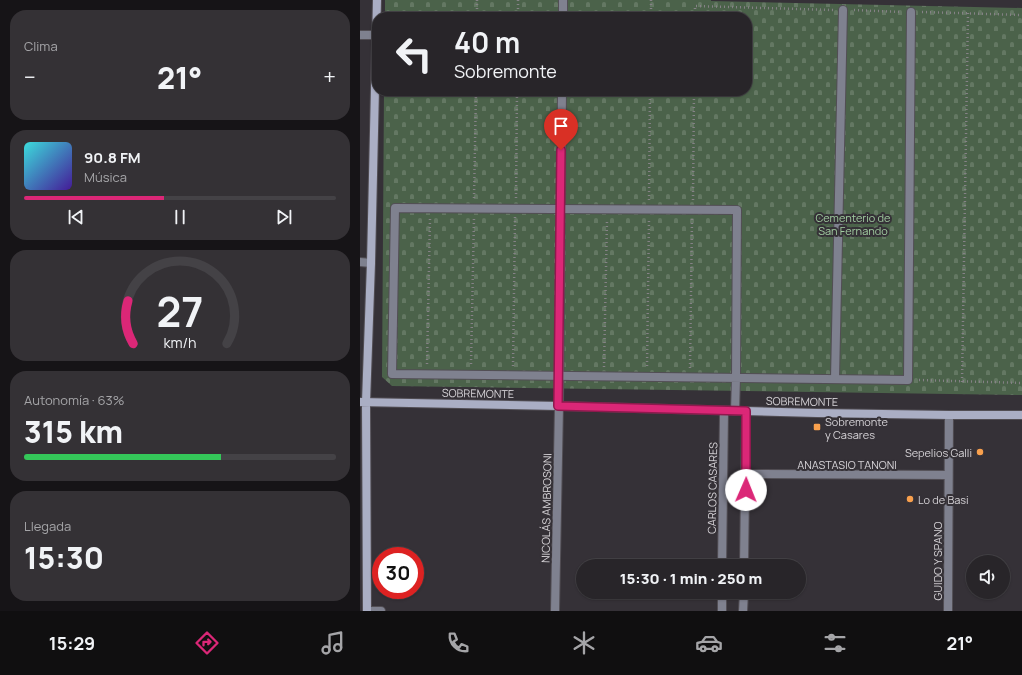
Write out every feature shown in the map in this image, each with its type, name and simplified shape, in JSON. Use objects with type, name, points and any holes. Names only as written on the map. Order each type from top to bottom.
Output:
[{"type":"main road","points":[[377,0],[377,12]]},
{"type":"main road","points":[[367,611],[366,480],[363,402],[371,263],[375,96]]},
{"type":"main road","name":"SOBREMONTE","points":[[363,402],[724,411],[1022,415]]},
{"type":"main road","points":[[360,460],[366,480]]},
{"type":"street","points":[[563,0],[563,12]]},
{"type":"street","points":[[835,379],[843,10]]},
{"type":"street","points":[[735,411],[736,378],[737,210],[394,208],[392,374],[690,378],[736,378],[908,380],[911,12]]},
{"type":"street","points":[[360,35],[372,35]]},
{"type":"street","name":"NICOLÁS AMBROSONI","points":[[555,611],[562,96]]},
{"type":"street","points":[[360,262],[371,263]]},
{"type":"street","name":"CARLOS CASARES","points":[[722,559],[724,411]]},
{"type":"street","points":[[744,559],[746,411]]},
{"type":"street","name":"GUIDO Y SPANO","points":[[948,611],[949,415]]},
{"type":"street","name":"ANASTASIO TANONI","points":[[746,474],[948,475]]},
{"type":"street","points":[[722,599],[722,611]]},
{"type":"street","points":[[743,611],[744,599]]},
{"type":"street","points":[[367,611],[381,611]]},
{"type":"path","points":[[477,0],[477,12]]},
{"type":"path","points":[[518,0],[518,12]]},
{"type":"path","points":[[651,0],[651,12]]},
{"type":"path","points":[[695,12],[695,6],[1022,15]]},
{"type":"path","points":[[962,382],[968,13]]},
{"type":"path","points":[[471,375],[476,96]]},
{"type":"path","points":[[513,375],[517,96]]},
{"type":"path","points":[[647,377],[650,96]]},
{"type":"path","points":[[690,378],[694,96]]},
{"type":"path","points":[[427,374],[430,208]]},
{"type":"path","points":[[604,376],[608,209]]},
{"type":"path","points":[[908,380],[1022,383]]},
{"type":"green space","name":"Cementerio de San Fernando","points":[[385,0],[711,0],[1022,8],[1022,395],[392,386],[382,377],[384,96],[752,96],[752,12],[385,12]]},
{"type":"place","name":"Sobremonte y Casares","points":[[817,427]]},
{"type":"place","name":"Sepelios Galli","points":[[980,452]]},
{"type":"place","name":"Lo de Basi","points":[[910,499]]},
{"type":"route","points":[[561,150],[558,406],[746,411],[746,490]]}]
